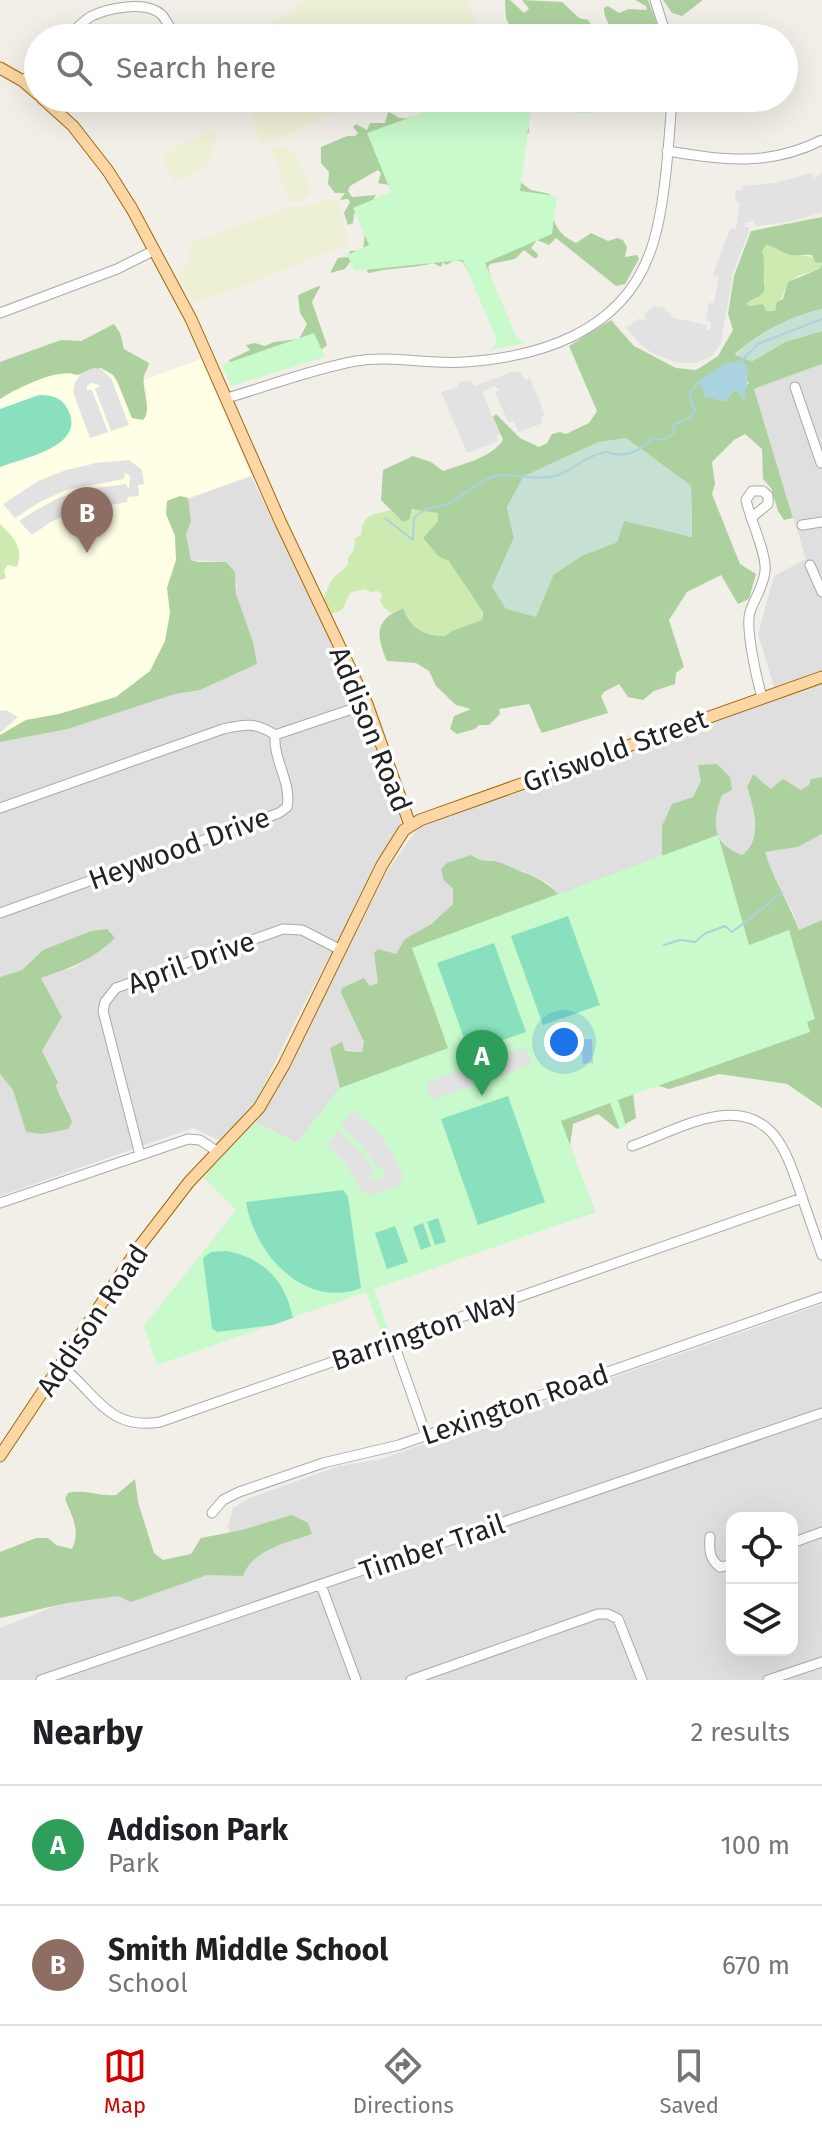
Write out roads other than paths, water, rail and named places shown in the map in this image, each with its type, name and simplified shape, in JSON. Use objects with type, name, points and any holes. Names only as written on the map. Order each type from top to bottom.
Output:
[{"type":"main road","name":"Addison Road","points":[[0,68],[23,81]]},
{"type":"main road","name":"Addison Road","points":[[0,1456],[139,1247],[189,1182],[259,1108],[272,1088],[382,865],[399,836],[410,825],[367,704],[303,572],[191,319],[124,195],[89,145],[56,112]]},
{"type":"main road","name":"Griswold Street","points":[[410,825],[822,677]]},
{"type":"street","points":[[655,0],[663,24]]},
{"type":"street","points":[[82,24],[104,11],[131,7],[156,11],[168,24]]},
{"type":"street","points":[[227,398],[358,361],[483,361],[540,350],[575,337],[619,303],[650,255],[657,229],[671,112]]},
{"type":"street","points":[[667,151],[727,160],[760,160],[798,151],[822,140]]},
{"type":"street","points":[[0,313],[117,269],[155,250]]},
{"type":"street","points":[[795,387],[819,443],[821,463]]},
{"type":"street","points":[[751,518],[766,570],[757,602],[750,613],[755,673],[762,697]]},
{"type":"street","points":[[802,525],[822,522]]},
{"type":"street","points":[[810,565],[822,592]]},
{"type":"street","points":[[0,808],[234,726],[261,726],[275,735],[367,704]]},
{"type":"street","name":"Heywood Drive","points":[[0,913],[279,813],[287,807],[289,797],[274,749],[275,735]]},
{"type":"street","name":"April Drive","points":[[140,1155],[103,1011],[109,994],[116,988],[283,929],[302,930],[339,949]]},
{"type":"street","points":[[632,1146],[712,1118],[747,1118],[765,1127],[780,1141],[822,1255]]},
{"type":"street","points":[[0,1203],[192,1139],[204,1141],[218,1152]]},
{"type":"street","name":"Barrington Way","points":[[60,1365],[110,1413],[130,1422],[167,1420],[802,1198]]},
{"type":"street","name":"Lexington Road","points":[[212,1513],[223,1500],[239,1492],[323,1463],[384,1449],[426,1435],[822,1297]]},
{"type":"street","points":[[393,1341],[426,1435]]},
{"type":"street","name":"Timber Trail","points":[[41,1680],[822,1413]]},
{"type":"street","points":[[798,1541],[822,1532]]},
{"type":"street","points":[[710,1537],[709,1548],[714,1563],[720,1567],[726,1566]]},
{"type":"street","points":[[321,1585],[356,1680]]},
{"type":"street","points":[[411,1680],[598,1614],[608,1614],[618,1619],[642,1680]]},
{"type":"street","points":[[768,1680],[822,1662]]},
{"type":"water","points":[[740,360],[747,365],[745,404],[740,393],[734,390],[726,401],[706,397],[701,379],[725,364]]},
{"type":"water","points":[[592,1039],[593,1063],[583,1064],[582,1054],[569,1055],[568,1040]]},
{"type":"waterway","points":[[742,360],[758,344],[822,319]]},
{"type":"waterway","points":[[385,518],[413,540],[414,518],[419,514],[454,501],[494,476],[551,477],[596,455],[631,453],[652,438],[663,440],[674,433],[673,425],[688,419],[695,411],[689,394],[699,382]]},
{"type":"waterway","points":[[664,945],[680,940],[695,942],[706,933],[725,926],[732,932],[782,892]]},
{"type":"place","name":"Smith Middle School","points":[[87,553]]},
{"type":"place","name":"Addison Park","points":[[482,1096]]}]
